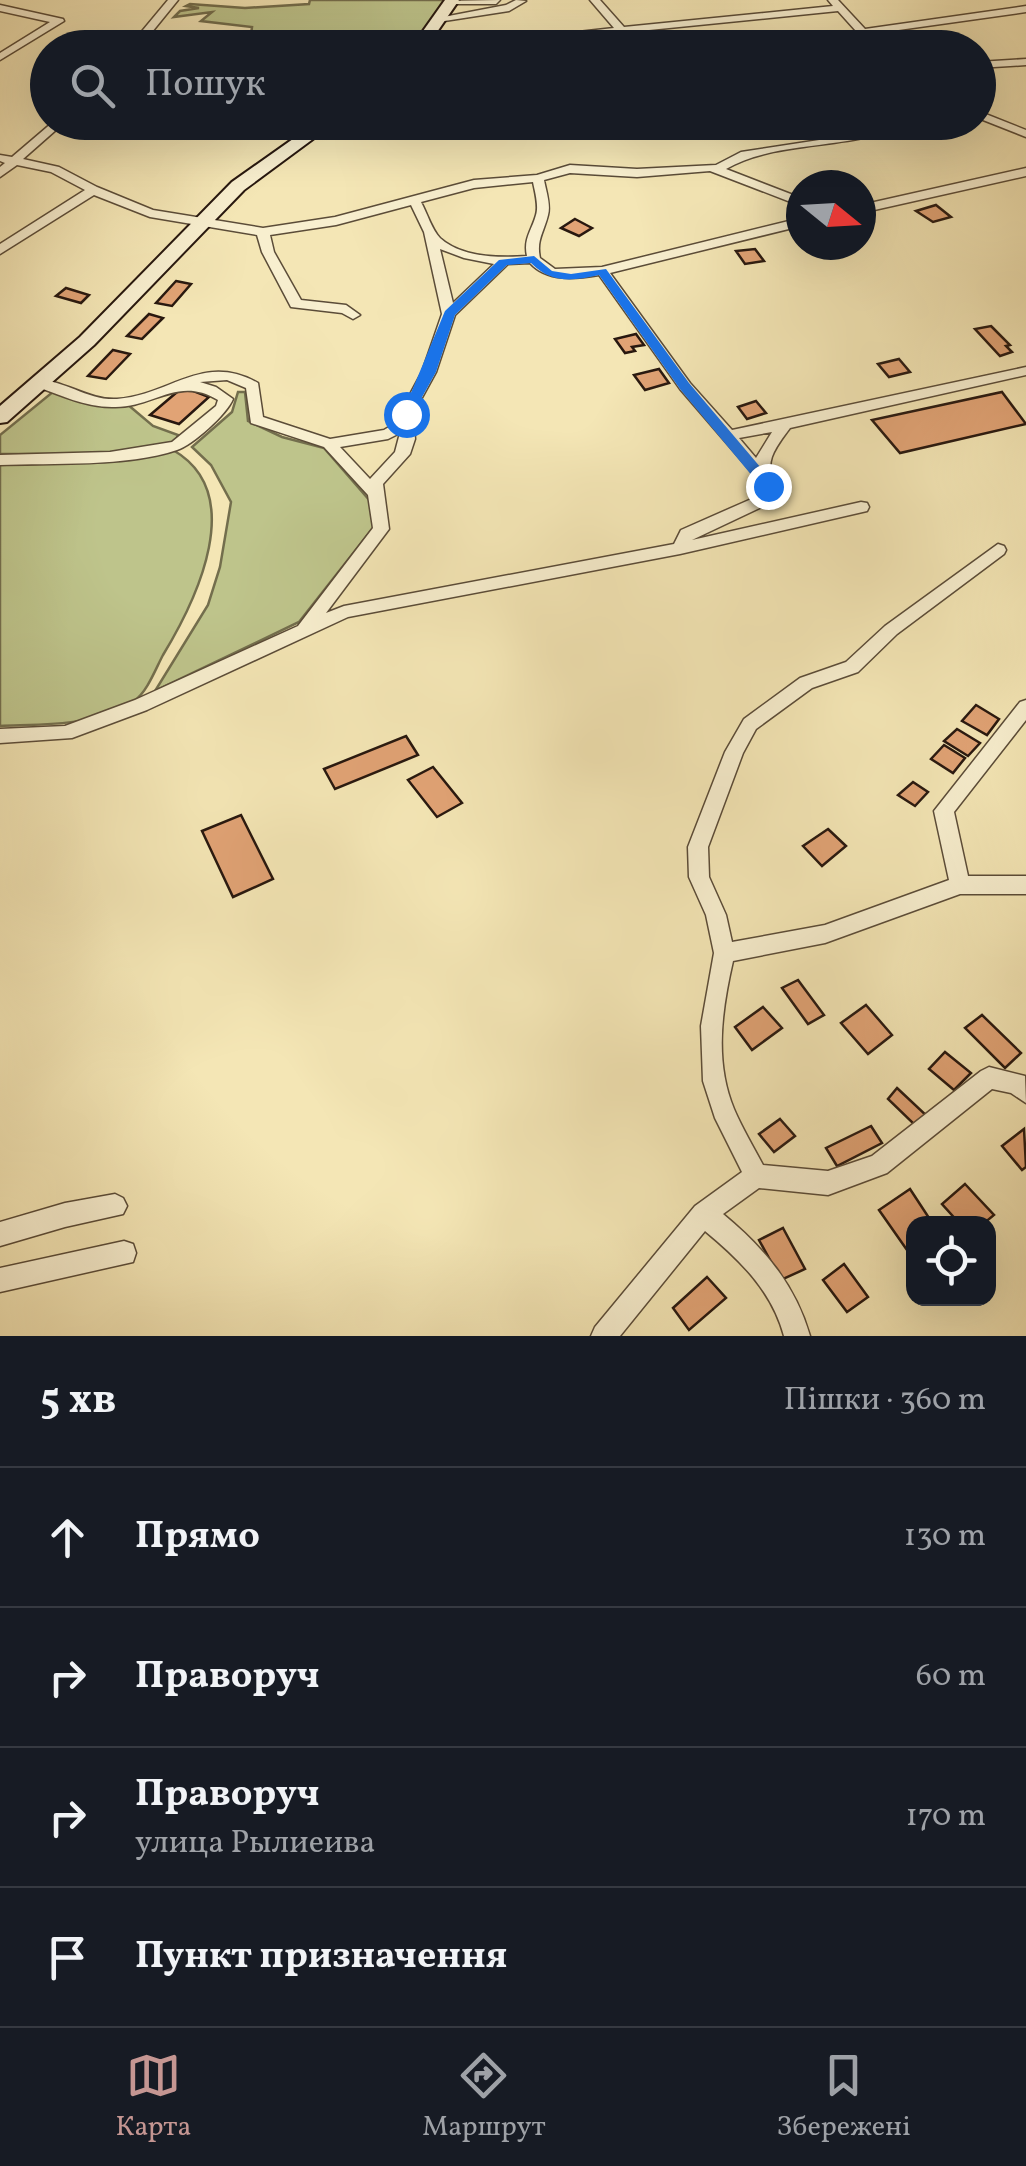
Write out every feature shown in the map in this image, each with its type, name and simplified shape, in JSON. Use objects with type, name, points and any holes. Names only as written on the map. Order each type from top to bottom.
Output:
[{"type":"main road","points":[[452,0],[452,29]]},
{"type":"main road","points":[[0,416],[40,384],[254,172],[301,140]]},
{"type":"street","points":[[148,30],[174,0]]},
{"type":"street","points":[[452,0],[532,0]]},
{"type":"street","points":[[595,0],[622,30]]},
{"type":"street","points":[[452,29],[521,1]]},
{"type":"street","points":[[452,29],[622,30],[836,4],[862,30]]},
{"type":"street","points":[[0,8],[59,22],[45,30]]},
{"type":"street","points":[[878,30],[1026,9]]},
{"type":"street","points":[[0,56],[30,39]]},
{"type":"street","points":[[996,64],[1026,62]]},
{"type":"street","points":[[996,122],[1026,134]]},
{"type":"street","points":[[0,172],[40,140]]},
{"type":"street","points":[[716,169],[741,155],[833,140]]},
{"type":"street","points":[[0,158],[55,169],[93,190],[150,213],[263,232],[336,221],[474,184],[538,178],[570,169],[637,173],[716,169],[786,196]]},
{"type":"street","points":[[876,206],[1026,172]]},
{"type":"street","points":[[538,178],[545,204],[530,250],[548,274],[571,278],[786,226]]},
{"type":"street","points":[[0,250],[93,190]]},
{"type":"street","points":[[414,198],[432,238],[450,314]]},
{"type":"street","points":[[263,232],[268,252],[296,304],[346,309],[354,315]]},
{"type":"street","points":[[432,238],[455,254],[503,262],[534,259]]},
{"type":"street","points":[[40,384],[118,403],[208,375],[243,380],[254,386],[256,420],[329,444],[388,434],[400,427],[429,372],[450,314],[503,262]]},
{"type":"street","points":[[602,271],[685,386],[762,474],[768,486],[763,500],[687,534],[680,548]]},
{"type":"street","points":[[727,436],[1026,371]]},
{"type":"street","points":[[0,460],[110,457],[176,446],[222,408],[226,399],[213,390],[184,385]]},
{"type":"street","points":[[374,493],[374,483],[402,454],[408,439],[406,414]]},
{"type":"street","points":[[762,474],[764,454],[785,426]]},
{"type":"street","points":[[304,630],[381,529],[383,510],[374,493],[329,444]]},
{"type":"street","points":[[0,736],[66,733],[142,705],[344,612],[680,548],[861,508]]},
{"type":"street","points":[[756,1176],[719,1099],[712,1062],[710,1012],[724,952],[716,915],[699,877],[698,847],[734,752],[750,724],[806,683],[852,667],[891,630],[998,550]]},
{"type":"street","points":[[960,885],[944,811],[1026,707]]},
{"type":"street","points":[[724,952],[825,934],[960,885],[1026,885]]},
{"type":"street","points":[[604,1336],[703,1214],[756,1176],[828,1183],[879,1165],[989,1078],[1021,1087]]},
{"type":"street","points":[[0,1234],[65,1214],[115,1206]]},
{"type":"street","points":[[703,1214],[737,1240],[772,1278],[797,1336]]},
{"type":"street","points":[[0,1280],[124,1253]]},
{"type":"green space","points":[[310,0],[445,0],[425,30],[252,30],[252,27],[201,21],[212,12],[174,17],[180,11],[199,8],[186,6],[190,4],[245,8],[309,4]]},
{"type":"green space","points":[[54,391],[127,404],[153,426],[178,435],[175,443],[110,454],[0,454],[0,435]]},
{"type":"green space","points":[[238,392],[245,392],[248,421],[282,437],[324,448],[377,509],[373,528],[299,622],[155,691],[208,605],[220,567],[231,502],[211,465],[192,447],[232,412]]},
{"type":"green space","points":[[173,450],[195,469],[208,492],[212,519],[209,548],[189,605],[147,686],[120,709],[87,720],[0,726],[0,463]]},
{"type":"building","points":[[936,205],[951,217],[933,222],[916,211]]},
{"type":"building","points":[[575,219],[592,228],[579,236],[561,228]]},
{"type":"building","points":[[755,249],[764,261],[745,264],[736,251]]},
{"type":"building","points":[[176,281],[191,284],[172,306],[156,303]]},
{"type":"building","points":[[66,288],[89,295],[81,303],[56,296]]},
{"type":"building","points":[[149,314],[163,318],[142,339],[127,336]]},
{"type":"building","points":[[991,326],[1012,352],[1000,356],[975,329]]},
{"type":"building","points":[[636,334],[644,345],[625,353],[615,339]]},
{"type":"building","points":[[113,350],[130,354],[106,379],[88,376]]},
{"type":"building","points":[[899,359],[910,372],[889,377],[878,364]]},
{"type":"building","points":[[659,369],[669,383],[645,390],[634,375]]},
{"type":"building","points":[[183,387],[209,397],[179,424],[150,415]]},
{"type":"building","points":[[1002,392],[1026,424],[900,453],[872,420]]},
{"type":"building","points":[[756,401],[766,413],[747,419],[738,407]]},
{"type":"building","points":[[976,705],[999,719],[987,735],[962,721]]},
{"type":"building","points":[[957,729],[980,743],[968,756],[944,741]]},
{"type":"building","points":[[406,736],[418,755],[335,789],[324,769]]},
{"type":"building","points":[[944,745],[965,758],[953,773],[931,759]]},
{"type":"building","points":[[433,767],[462,803],[437,817],[408,780]]},
{"type":"building","points":[[913,782],[928,792],[915,806],[898,795]]},
{"type":"building","points":[[241,815],[273,879],[233,897],[202,831]]},
{"type":"building","points":[[828,829],[846,846],[822,866],[803,846]]},
{"type":"building","points":[[798,980],[824,1015],[808,1024],[782,988]]},
{"type":"building","points":[[866,1005],[892,1035],[868,1054],[841,1023]]},
{"type":"building","points":[[763,1007],[782,1028],[752,1050],[735,1027]]},
{"type":"building","points":[[982,1015],[1021,1053],[1005,1068],[965,1028]]},
{"type":"building","points":[[945,1052],[971,1073],[954,1090],[929,1069]]},
{"type":"building","points":[[897,1088],[928,1117],[918,1128],[888,1099]]},
{"type":"building","points":[[780,1119],[795,1136],[774,1152],[759,1134]]},
{"type":"building","points":[[871,1126],[882,1143],[837,1166],[826,1148]]},
{"type":"building","points":[[1024,1129],[1026,1167],[1022,1170],[1002,1146]]},
{"type":"building","points":[[965,1184],[994,1215],[953,1216],[942,1204]]},
{"type":"building","points":[[910,1189],[928,1216],[906,1216],[906,1249],[879,1210]]},
{"type":"building","points":[[783,1228],[805,1269],[781,1280],[759,1240]]},
{"type":"building","points":[[844,1264],[868,1297],[847,1312],[823,1280]]},
{"type":"building","points":[[707,1277],[726,1298],[689,1330],[673,1308]]},
{"type":"route","points":[[406,414],[429,372],[450,314],[503,262],[534,259],[536,266],[548,274],[571,278],[602,271],[685,386],[762,474],[768,486]]}]
